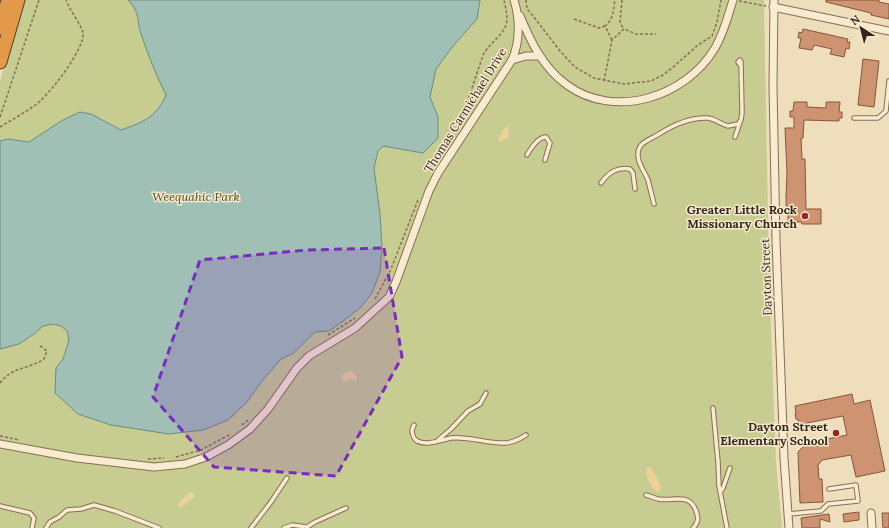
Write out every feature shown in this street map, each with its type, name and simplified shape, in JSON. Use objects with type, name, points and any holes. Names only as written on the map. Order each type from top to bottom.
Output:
[{"type":"highway","points":[[0,28],[8,0]]},
{"type":"highway","points":[[0,62],[18,0]]},
{"type":"street","name":"Thomas Carmichael Drive","points":[[0,444],[78,458],[154,467],[185,464],[206,457],[228,445],[250,429],[268,409],[297,368],[309,356],[356,328],[389,296],[396,282],[429,191],[438,173],[512,60],[518,33],[517,8],[514,0]]},
{"type":"street","points":[[517,8],[527,35],[538,56],[566,85],[589,97],[600,100],[626,102],[659,95],[682,82],[707,59],[721,38],[734,0]]},
{"type":"street","points":[[771,4],[889,31]]},
{"type":"street","name":"Dayton Street","points":[[771,4],[776,240],[784,458],[789,528]]},
{"type":"street","points":[[512,60],[526,56],[538,56]]},
{"type":"street","points":[[871,513],[872,528]]},
{"type":"lane","points":[[735,137],[741,120],[742,66]]},
{"type":"lane","points":[[854,118],[878,118],[886,111],[889,81]]},
{"type":"lane","points":[[654,204],[647,179],[638,160],[638,150],[643,143],[670,127],[689,120],[706,118],[728,126],[738,124],[741,120]]},
{"type":"lane","points":[[527,155],[531,148],[541,138],[546,137],[550,143],[545,160]]},
{"type":"lane","points":[[601,183],[609,173],[614,170],[625,168],[630,169],[633,173],[635,188]]},
{"type":"lane","points":[[436,441],[448,432],[468,411],[480,404],[486,393]]},
{"type":"lane","points":[[713,408],[719,486],[727,528]]},
{"type":"lane","points":[[414,425],[412,430],[415,440],[426,443],[455,438],[506,443],[518,440],[526,435]]},
{"type":"lane","points":[[721,491],[730,468]]},
{"type":"lane","points":[[251,528],[287,478]]},
{"type":"lane","points":[[788,514],[821,511],[828,504],[858,501],[856,485],[828,489]]},
{"type":"lane","points":[[646,495],[658,499],[680,498],[688,501],[695,509],[698,517],[693,528]]},
{"type":"lane","points":[[46,528],[50,522],[67,510],[81,509],[94,505],[115,510],[159,528]]},
{"type":"lane","points":[[0,506],[30,512],[34,518],[32,528]]},
{"type":"lane","points":[[284,528],[292,525],[307,528],[315,522],[346,508]]},
{"type":"path","points":[[0,117],[39,0]]},
{"type":"path","points":[[0,127],[39,102],[61,76],[80,46],[82,29],[71,12],[66,0]]},
{"type":"path","points":[[462,123],[467,103],[486,48],[496,38],[506,24],[507,19],[504,0]]},
{"type":"path","points":[[526,0],[527,9],[569,62],[594,78],[624,84],[638,83],[663,75],[698,44],[712,36],[718,22],[722,0]]},
{"type":"path","points":[[574,18],[599,28],[605,26],[612,18],[615,0]]},
{"type":"path","points":[[622,0],[620,23],[624,29],[636,34],[656,34]]},
{"type":"path","points":[[734,0],[771,4]]},
{"type":"path","points":[[605,26],[612,40]]},
{"type":"path","points":[[604,81],[612,40],[624,29]]},
{"type":"path","points":[[373,302],[378,296],[391,269],[420,195]]},
{"type":"path","points":[[324,338],[356,317]]},
{"type":"path","points":[[0,384],[10,372],[31,366],[44,359],[47,351],[44,347],[39,345]]},
{"type":"path","points":[[240,427],[248,420]]},
{"type":"path","points":[[173,458],[201,450],[231,433]]},
{"type":"path","points":[[148,459],[167,458]]},
{"type":"highlighted area","points":[[384,248],[402,357],[336,476],[214,467],[153,397],[200,260],[307,250]]},
{"type":"green space","points":[[23,0],[764,0],[769,272],[776,462],[782,528],[0,528],[0,81]]},
{"type":"sand","points":[[507,126],[509,127],[509,137],[500,142],[498,140],[503,130]]},
{"type":"sand","points":[[346,372],[353,372],[357,377],[357,380],[354,381],[350,379],[344,382],[342,377]]},
{"type":"sand","points":[[647,467],[650,467],[657,478],[661,488],[659,492],[653,488],[647,478]]},
{"type":"sand","points":[[189,492],[194,493],[194,498],[180,508],[178,505],[179,503]]},
{"type":"water","name":"Weequahic Park","points":[[128,0],[480,0],[477,19],[453,46],[436,69],[430,97],[438,117],[438,138],[423,153],[383,146],[378,151],[374,168],[380,214],[382,247],[380,272],[372,293],[361,307],[346,319],[329,331],[315,332],[294,353],[281,359],[262,381],[247,402],[228,420],[203,430],[169,434],[111,425],[78,414],[55,393],[56,368],[63,359],[69,340],[67,331],[61,326],[53,324],[43,326],[19,344],[0,349],[0,141],[8,139],[29,142],[63,120],[80,112],[91,114],[121,130],[148,118],[158,109],[166,95],[146,50],[137,13]]},
{"type":"building","points":[[826,0],[879,0],[879,2],[889,4],[889,19],[826,2]]},
{"type":"building","points":[[803,29],[848,39],[847,42],[850,42],[849,49],[846,48],[844,57],[830,54],[832,49],[814,45],[812,50],[799,48],[801,38],[798,38],[799,32],[802,33]]},
{"type":"building","points":[[863,59],[879,61],[874,107],[858,105]]},
{"type":"building","points":[[794,102],[807,102],[807,107],[826,108],[826,102],[840,102],[839,112],[842,112],[842,118],[839,118],[839,121],[804,120],[803,138],[801,138],[802,159],[805,159],[806,209],[821,209],[821,224],[788,222],[788,206],[786,206],[787,173],[785,128],[794,128],[794,117],[790,117],[790,111],[793,111]]},
{"type":"building","points":[[852,394],[854,404],[870,400],[885,471],[856,477],[851,455],[822,460],[818,465],[819,479],[822,479],[823,502],[800,503],[798,452],[807,443],[847,435],[843,416],[807,423],[808,427],[799,429],[798,419],[796,419],[795,414],[795,406]]},
{"type":"building","points":[[859,512],[859,520],[844,522],[843,514]]},
{"type":"building","points":[[882,513],[889,513],[889,528],[883,528]]},
{"type":"building","points":[[829,514],[830,522],[820,519],[820,528],[802,528],[801,518]]},
{"type":"place","name":"Greater Little Rock Missionary Church","points":[[805,216]]},
{"type":"place","name":"Dayton Street Elementary School","points":[[836,433]]}]
